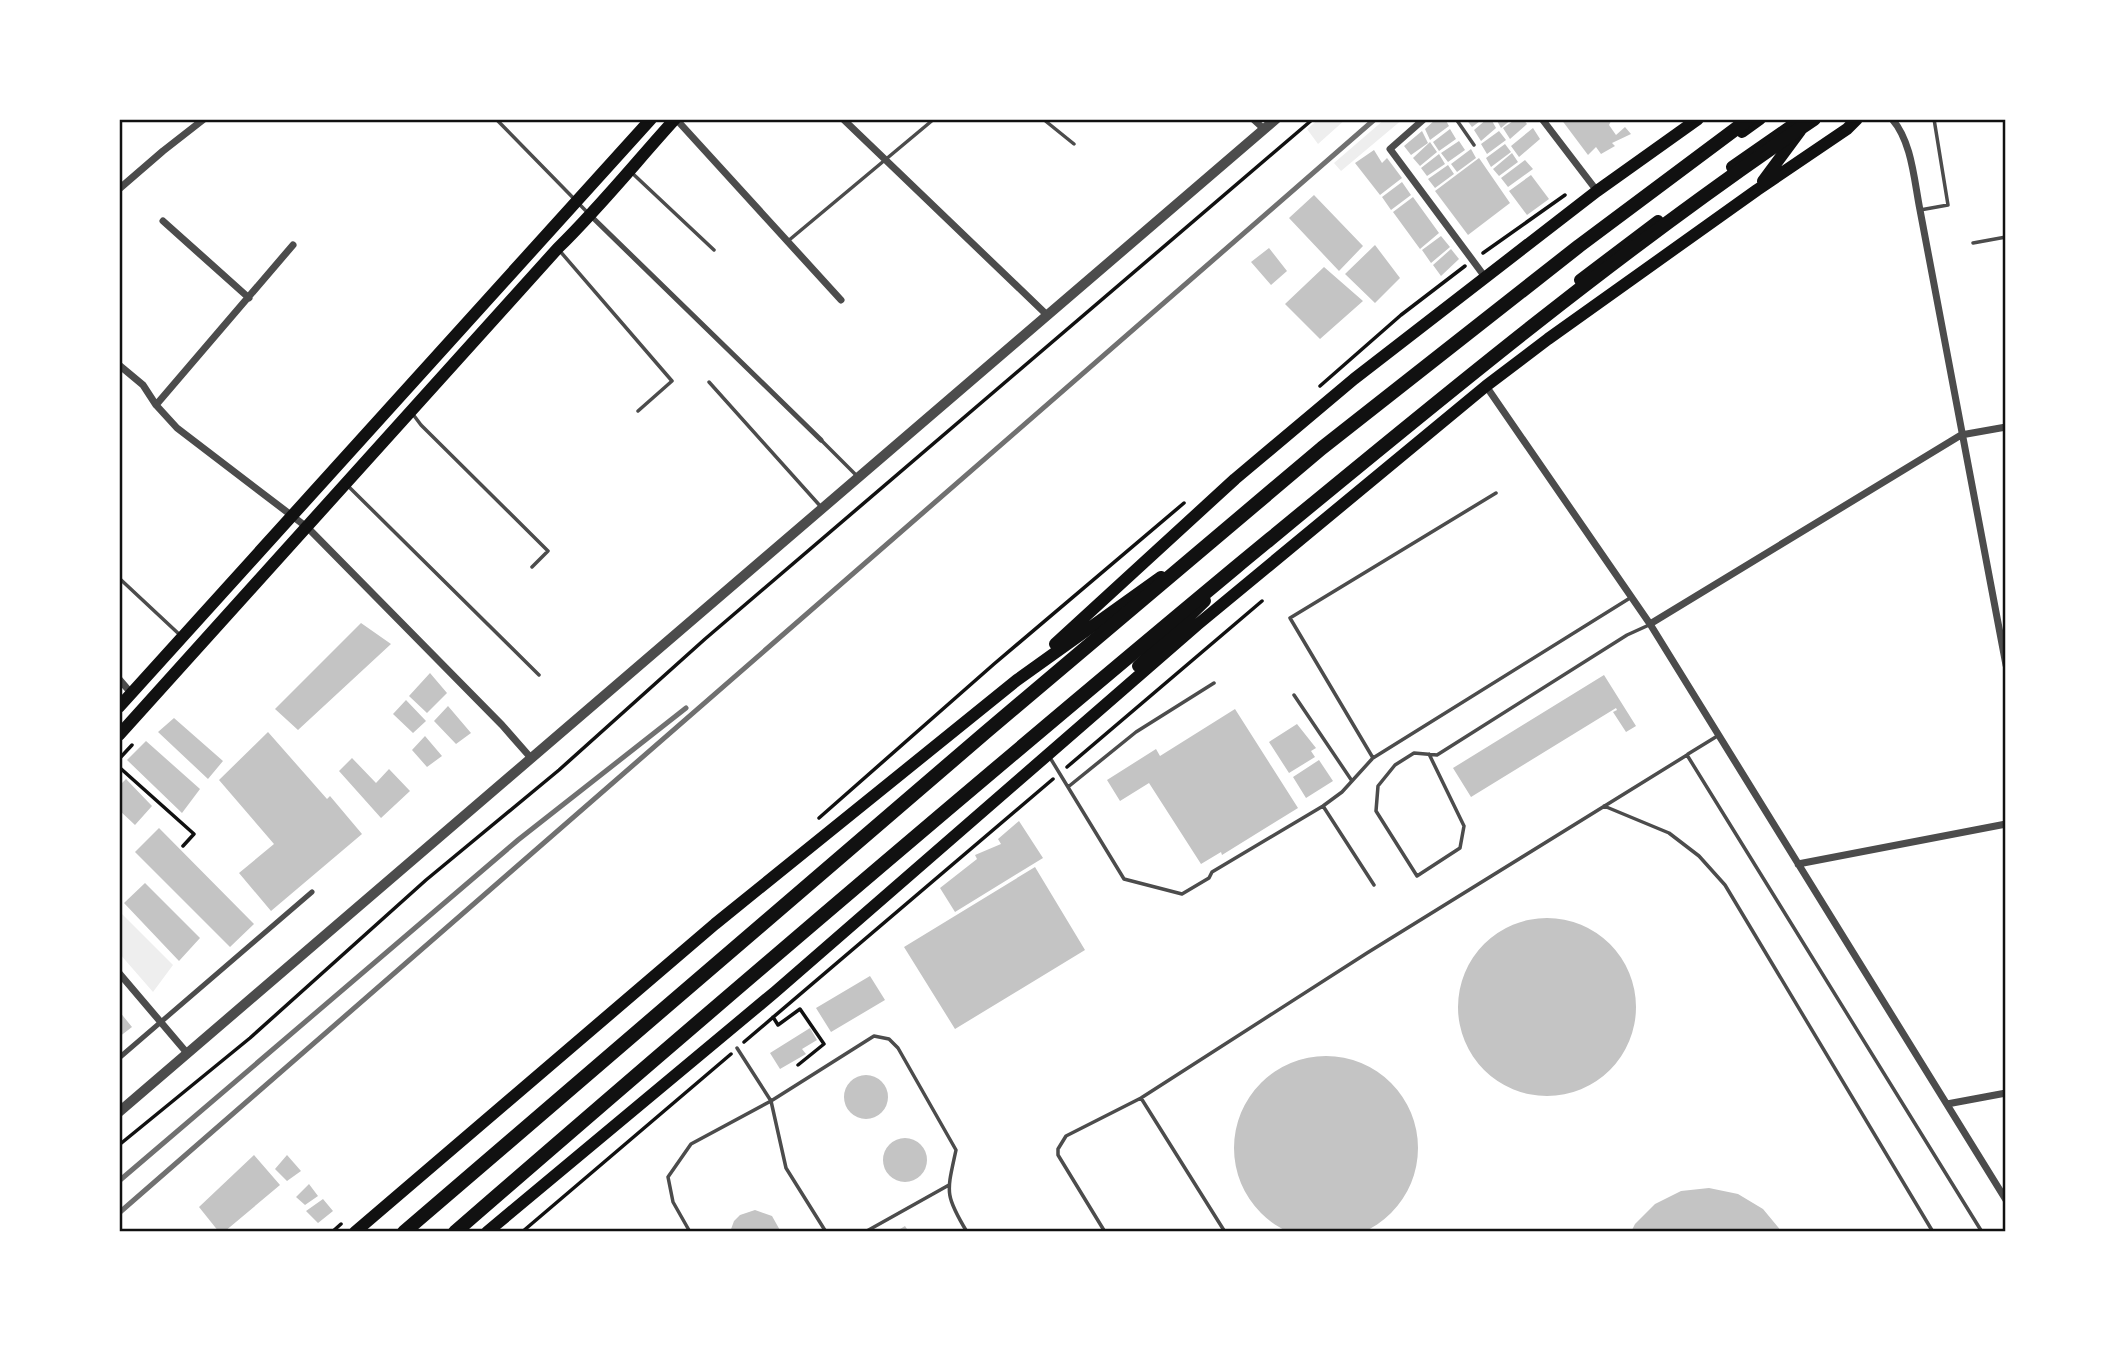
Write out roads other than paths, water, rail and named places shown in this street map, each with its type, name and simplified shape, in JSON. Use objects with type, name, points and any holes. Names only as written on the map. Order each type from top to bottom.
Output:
[{"type":"highway","points":[[119,708],[651,119]]},
{"type":"highway","points":[[119,735],[676,119]]},
{"type":"highway","points":[[404,1232],[1322,448],[1579,246],[1749,119]]},
{"type":"highway","points":[[355,1232],[715,924],[1017,680],[1284,486],[1545,279],[1760,119]]},
{"type":"highway","points":[[1072,734],[1155,649],[1311,499],[1610,257],[1801,119]]},
{"type":"highway","points":[[1757,190],[1812,119]]},
{"type":"highway","points":[[455,1232],[1089,689],[1356,468],[1607,267],[1812,119]]},
{"type":"highway","points":[[487,1232],[775,992],[1197,625],[1486,386],[1757,190],[1847,130],[1857,119]]},
{"type":"highway","points":[[1017,680],[1235,479],[1354,379],[1598,191],[1699,120]]},
{"type":"street","points":[[119,189],[204,119]]},
{"type":"street","points":[[676,119],[841,300]]},
{"type":"street","points":[[843,119],[1046,316]]},
{"type":"street","points":[[1253,119],[1264,129]]},
{"type":"street","points":[[119,1112],[1276,119]]},
{"type":"street","points":[[1424,119],[1390,149],[1485,277]]},
{"type":"street","points":[[1542,119],[1598,191]]},
{"type":"street","points":[[1892,119],[1901,129],[1906,143],[1920,210],[2006,665]]},
{"type":"street","points":[[591,216],[821,440]]},
{"type":"street","points":[[163,220],[248,298]]},
{"type":"street","points":[[156,405],[293,245]]},
{"type":"street","points":[[119,365],[142,385],[177,428],[308,527],[531,758]]},
{"type":"street","points":[[1486,386],[1650,624],[2006,1200]]},
{"type":"street","points":[[1650,624],[1961,435],[2006,427]]},
{"type":"street","points":[[119,679],[131,693]]},
{"type":"street","points":[[1798,864],[2006,824]]},
{"type":"street","points":[[119,1058],[312,892]]},
{"type":"street","points":[[119,973],[187,1053]]},
{"type":"street","points":[[1947,1104],[2006,1093]]},
{"type":"lane","points":[[496,119],[591,216]]},
{"type":"lane","points":[[788,241],[934,119]]},
{"type":"lane","points":[[1043,119],[1074,144]]},
{"type":"lane","points":[[1456,119],[1474,145]]},
{"type":"lane","points":[[1920,210],[1948,205],[1934,119]]},
{"type":"lane","points":[[628,169],[714,250]]},
{"type":"lane","points":[[1973,243],[2006,237]]},
{"type":"lane","points":[[558,248],[673,381],[638,411]]},
{"type":"lane","points":[[709,382],[823,509]]},
{"type":"lane","points":[[410,412],[548,551],[533,567]]},
{"type":"lane","points":[[821,440],[859,477]]},
{"type":"lane","points":[[345,484],[539,675]]},
{"type":"lane","points":[[1373,758],[1290,618],[1496,493]]},
{"type":"lane","points":[[119,578],[182,636]]},
{"type":"lane","points":[[1047,754],[1124,879],[1182,894],[1209,878],[1212,872],[1323,806],[1342,792],[1373,758],[1632,597]]},
{"type":"lane","points":[[1429,754],[1464,826],[1464,835],[1460,848],[1417,876],[1376,811],[1378,786],[1395,765],[1414,753],[1429,754],[1437,755],[1627,635],[1650,624]]},
{"type":"lane","points":[[1068,787],[1136,732],[1214,683]]},
{"type":"lane","points":[[1294,695],[1352,781]]},
{"type":"lane","points":[[1105,1232],[1058,1155],[1058,1149],[1066,1136],[1141,1098],[1367,953],[1718,735]]},
{"type":"lane","points":[[1687,755],[1982,1232]]},
{"type":"lane","points":[[1323,806],[1374,885]]},
{"type":"lane","points":[[1604,806],[1669,833],[1699,856],[1725,885],[1933,1232]]},
{"type":"lane","points":[[690,1232],[673,1202],[668,1177],[691,1143],[771,1101],[874,1035],[889,1039],[898,1048],[956,1150],[949,1184],[950,1203],[967,1232]]},
{"type":"lane","points":[[737,1048],[771,1101],[786,1168],[826,1232]]},
{"type":"lane","points":[[1141,1098],[1225,1232]]},
{"type":"lane","points":[[865,1232],[949,1184]]},
{"type":"railway","points":[[119,1213],[1375,119]]},
{"type":"railway","points":[[119,1181],[518,840],[686,708]]}]
